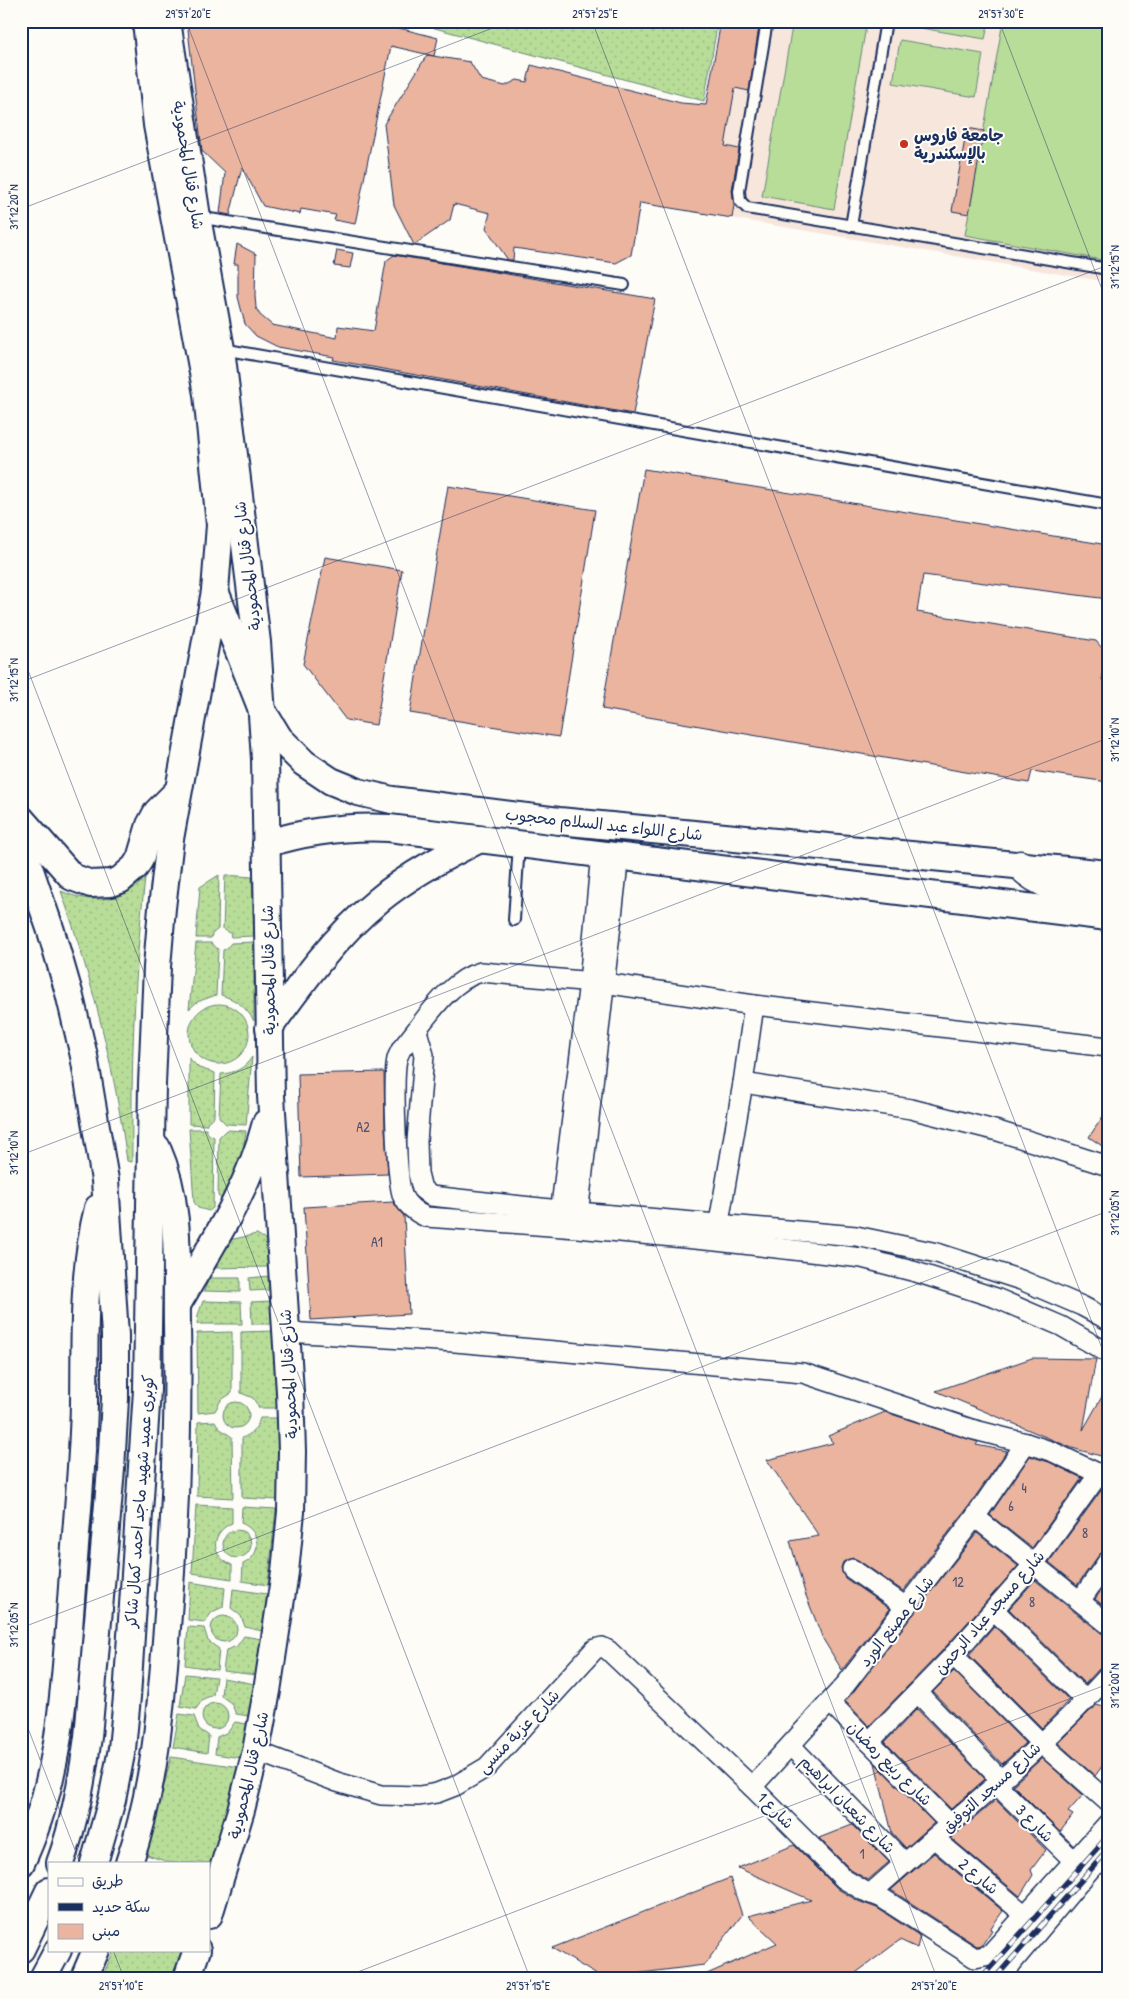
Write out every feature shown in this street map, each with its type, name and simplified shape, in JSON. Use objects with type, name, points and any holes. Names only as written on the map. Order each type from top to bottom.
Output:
[{"type":"highway","points":[[1020,865],[1034,878],[1052,886],[1108,894]]},
{"type":"highway","points":[[1032,1978],[1108,1887]]},
{"type":"highway","points":[[1067,1978],[1108,1927]]},
{"type":"highway","points":[[1098,1978],[1108,1967]]},
{"type":"main road","name":"شارع قنال المحمودية","points":[[146,21],[157,125],[207,394],[220,525],[214,591],[178,791]]},
{"type":"main road","name":"شارع قنال المحمودية","points":[[167,21],[196,217],[222,349],[257,642],[262,710],[266,844],[270,1096],[292,1451],[291,1512],[285,1572],[277,1631],[256,1751],[241,1810],[210,1912]]},
{"type":"main road","name":"شارع اللواء عبد السلام محجوب","points":[[214,591],[262,710],[279,738],[311,768],[331,781],[358,792],[392,800],[560,821],[1108,874]]},
{"type":"main road","points":[[21,819],[72,877],[91,884],[111,883],[120,880],[135,867],[140,859],[150,825],[157,812],[178,791]]},
{"type":"main road","name":"كوبرى عميد شهيد ماجد احمد كمال شاكر","points":[[94,1862],[112,1800],[122,1749],[127,1697],[147,1390],[152,1084],[157,967],[170,839],[178,791]]},
{"type":"main road","name":"شارع اللواء عبد السلام محجوب","points":[[266,844],[314,831],[364,827],[390,828],[1108,917]]},
{"type":"main road","points":[[269,1028],[326,952],[360,916],[399,884],[439,860],[480,839]]},
{"type":"main road","points":[[21,844],[51,931],[69,993],[84,1056],[105,1180],[93,1233],[87,1272],[83,1438],[62,1705],[50,1779],[40,1815],[21,1863]]},
{"type":"main road","points":[[177,1306],[252,1169],[267,1121],[270,1096]]},
{"type":"main road","points":[[129,1862],[145,1803],[155,1752],[166,1648],[175,1513],[177,1445],[176,1217],[168,1175],[152,1136]]},
{"type":"main road","name":"كوبرى عميد شهيد ماجد احمد كمال شاكر","points":[[60,1862],[74,1817],[82,1776],[93,1692],[111,1469],[115,1399],[115,1335],[105,1180]]},
{"type":"main road","points":[[21,1949],[48,1893]]},
{"type":"main road","points":[[43,1978],[57,1952]]},
{"type":"main road","points":[[84,1978],[95,1952]]},
{"type":"main road","points":[[187,1978],[195,1952]]},
{"type":"street","points":[[568,1219],[610,854]]},
{"type":"street","points":[[568,1219],[426,1218],[414,1211],[407,1203],[400,1187],[396,1120],[397,1059],[402,1048],[451,990],[470,975],[481,972],[596,982],[754,1005],[1108,1047]]},
{"type":"street","points":[[717,1232],[743,1083],[754,1005]]},
{"type":"street","points":[[417,1031],[424,1055],[417,1141],[418,1173],[422,1189],[431,1196],[568,1219],[717,1232],[856,1236],[937,1253],[1038,1286],[1108,1320]]},
{"type":"street","points":[[743,1083],[912,1109],[998,1131],[1108,1166]]},
{"type":"street","points":[[426,1218],[431,1196]]},
{"type":"street","points":[[717,1232],[887,1263],[996,1298],[1060,1326],[1108,1353]]},
{"type":"street","points":[[286,1332],[455,1342],[796,1372],[822,1378],[971,1429],[1053,1452],[1103,1476]]},
{"type":"street","name":"شارع مصنع الورد","points":[[752,1787],[830,1702],[906,1607],[975,1517],[1026,1443]]},
{"type":"street","name":"شارع مسجد عباد الرحمن","points":[[869,1742],[918,1693],[994,1610],[1034,1564],[1103,1476]]},
{"type":"street","points":[[975,1517],[1108,1624]]},
{"type":"street","points":[[1080,1601],[1108,1561]]},
{"type":"street","points":[[852,1569],[906,1607]]},
{"type":"street","points":[[994,1610],[1100,1690]]},
{"type":"street","name":"شارع 1","points":[[595,1649],[602,1647],[608,1650],[752,1787],[844,1879],[870,1894],[882,1898],[971,1957],[980,1958],[989,1955],[1025,1915]]},
{"type":"street","name":"شارع عزبة منسى","points":[[256,1751],[337,1782],[381,1794],[419,1796],[437,1792],[455,1786],[487,1766],[595,1649]]},
{"type":"street","points":[[953,1655],[1041,1743],[1108,1802]]},
{"type":"street","name":"شارع مسجد التوفيق","points":[[870,1894],[1100,1690]]},
{"type":"street","name":"شارع 3","points":[[918,1693],[998,1782],[1074,1861]]},
{"type":"street","name":"شارع ربيع رمضان","points":[[830,1702],[950,1824]]},
{"type":"street","name":"شارع شعبان ابراهيم","points":[[791,1746],[905,1863]]},
{"type":"street","points":[[1025,1915],[1108,1823]]},
{"type":"street","name":"شارع 2","points":[[934,1838],[1025,1915]]},
{"type":"lane","points":[[767,21],[739,191],[740,201],[747,208],[1108,269]]},
{"type":"lane","points":[[851,226],[886,21]]},
{"type":"lane","points":[[196,217],[624,285]]},
{"type":"lane","points":[[222,349],[1108,505]]},
{"type":"lane","points":[[514,920],[519,844]]},
{"type":"shaded area","name":"جامعة فاروس بالإسكندرية","points":[[721,21],[1108,21],[1108,282],[689,211]]},
{"type":"green space","points":[[409,21],[718,21],[704,101]]},
{"type":"green space","points":[[793,21],[867,21],[834,209],[762,196]]},
{"type":"green space","points":[[903,21],[989,21],[985,39],[903,25]]},
{"type":"green space","points":[[1003,21],[1108,21],[1108,261],[965,235]]},
{"type":"green space","points":[[900,40],[983,54],[976,97],[893,83]]},
{"type":"green space","points":[[219,875],[218,929],[212,934],[211,938],[196,938],[200,887]]},
{"type":"green space","points":[[225,875],[252,877],[254,936],[231,937],[230,933],[223,929]]},
{"type":"green space","points":[[145,878],[134,1020],[132,1162],[127,1161],[116,1092],[101,1025],[83,957],[61,891],[84,898],[106,899],[126,892]]},
{"type":"green space","points":[[254,942],[254,1021],[240,1005],[232,999],[221,995],[223,950],[231,943]]},
{"type":"green space","points":[[196,943],[211,943],[218,949],[216,995],[197,1002],[189,1009]]},
{"type":"green space","points":[[213,1004],[225,1004],[236,1009],[244,1017],[249,1028],[247,1046],[236,1059],[225,1064],[213,1064],[202,1059],[194,1051],[189,1040],[189,1028],[194,1017],[202,1009]]},
{"type":"green space","points":[[252,1057],[246,1125],[226,1124],[219,1117],[221,1074],[239,1070]]},
{"type":"green space","points":[[189,1058],[199,1068],[215,1073],[214,1117],[206,1125],[189,1124]]},
{"type":"green space","points":[[189,1129],[206,1129],[208,1134],[214,1137],[213,1208],[209,1211],[198,1208],[194,1202]]},
{"type":"green space","points":[[226,1130],[246,1131],[241,1162],[223,1200],[218,1196],[219,1137]]},
{"type":"green space","points":[[257,1234],[265,1239],[268,1267],[213,1268],[229,1240]]},
{"type":"green space","points":[[269,1276],[269,1290],[250,1291],[249,1278]]},
{"type":"green space","points":[[209,1278],[240,1278],[240,1292],[204,1291]]},
{"type":"green space","points":[[203,1301],[241,1302],[242,1324],[197,1324]]},
{"type":"green space","points":[[273,1301],[274,1324],[252,1324],[251,1302]]},
{"type":"green space","points":[[274,1331],[279,1408],[259,1408],[253,1398],[241,1393],[241,1332]]},
{"type":"green space","points":[[232,1332],[232,1393],[221,1400],[215,1411],[198,1413],[197,1333]]},
{"type":"green space","points":[[236,1402],[245,1406],[249,1415],[245,1424],[236,1428],[227,1424],[223,1415],[227,1406]]},
{"type":"green space","points":[[260,1418],[279,1418],[278,1500],[242,1498],[242,1438],[254,1430]]},
{"type":"green space","points":[[215,1421],[219,1428],[232,1437],[233,1498],[197,1496],[198,1422]]},
{"type":"green space","points":[[196,1505],[232,1507],[232,1523],[220,1532],[215,1544],[219,1556],[232,1565],[232,1579],[192,1573]]},
{"type":"green space","points":[[242,1507],[276,1509],[268,1585],[242,1581],[243,1564],[254,1555],[257,1543],[253,1532],[241,1523]]},
{"type":"green space","points":[[237,1530],[247,1534],[251,1544],[247,1554],[237,1558],[227,1554],[223,1544],[227,1534]]},
{"type":"green space","points":[[190,1582],[225,1588],[223,1607],[212,1612],[205,1622],[188,1620]]},
{"type":"green space","points":[[233,1589],[267,1594],[262,1631],[245,1627],[241,1616],[231,1608]]},
{"type":"green space","points":[[224,1616],[233,1620],[237,1629],[233,1638],[224,1642],[215,1638],[211,1629],[215,1620]]},
{"type":"green space","points":[[188,1627],[204,1628],[208,1641],[219,1649],[217,1670],[185,1665]]},
{"type":"green space","points":[[244,1636],[261,1639],[256,1675],[223,1671],[226,1650],[237,1646]]},
{"type":"green space","points":[[185,1674],[216,1677],[213,1695],[203,1699],[196,1709],[180,1706]]},
{"type":"green space","points":[[223,1678],[255,1684],[249,1716],[236,1714],[231,1703],[221,1696]]},
{"type":"green space","points":[[215,1703],[225,1706],[228,1716],[225,1726],[215,1729],[205,1726],[202,1716],[205,1706]]},
{"type":"green space","points":[[179,1714],[194,1716],[199,1729],[209,1736],[207,1753],[173,1747]]},
{"type":"green space","points":[[235,1722],[247,1724],[241,1758],[215,1754],[217,1737],[228,1732]]},
{"type":"green space","points":[[171,1757],[239,1767],[231,1803],[210,1871],[210,1862],[168,1862],[147,1855]]},
{"type":"green space","points":[[113,1952],[181,1952],[172,1978],[102,1978]]},
{"type":"building","points":[[187,21],[372,21],[438,38],[434,56],[391,46],[355,224],[334,220],[336,215],[301,209],[300,214],[263,206],[242,167],[230,215],[220,213],[225,173],[202,151]]},
{"type":"building","points":[[721,21],[760,21],[749,91],[735,88],[725,146],[739,149],[732,190],[734,205],[732,218],[640,203],[631,255],[616,263],[514,248],[513,260],[508,260],[486,228],[490,213],[454,204],[450,220],[414,245],[394,205],[384,124],[427,55],[470,62],[481,80],[505,86],[517,80],[527,82],[531,65],[681,103],[706,105]]},
{"type":"building","points":[[967,128],[984,131],[969,214],[952,211]]},
{"type":"building","points":[[237,244],[256,254],[255,296],[256,308],[260,315],[272,325],[337,338],[338,326],[374,331],[386,261],[394,255],[655,299],[633,414],[333,360],[334,357],[278,347],[256,336],[245,324],[238,297],[238,264],[234,264]]},
{"type":"building","points":[[337,250],[353,253],[350,268],[334,266]]},
{"type":"building","points":[[644,469],[1108,545],[1108,599],[923,575],[917,612],[1096,641],[1107,654],[1102,680],[1108,681],[1108,782],[1032,771],[1029,783],[602,709]]},
{"type":"building","points":[[448,486],[595,510],[559,737],[410,713]]},
{"type":"building","points":[[325,557],[402,570],[376,725],[346,720],[303,664]]},
{"type":"building","points":[[384,1072],[388,1174],[301,1177],[298,1074]]},
{"type":"building","points":[[1108,1109],[1108,1150],[1089,1137]]},
{"type":"building","points":[[393,1202],[404,1216],[409,1314],[311,1320],[304,1207]]},
{"type":"building","points":[[1032,1358],[1096,1359],[1083,1430],[1108,1386],[1108,1458],[1072,1448],[936,1391]]},
{"type":"building","points":[[885,1412],[978,1442],[976,1445],[1007,1451],[966,1510],[903,1591],[858,1560],[853,1558],[843,1562],[841,1568],[845,1578],[890,1609],[842,1670],[823,1639],[805,1593],[790,1541],[819,1536],[767,1460],[833,1443],[828,1436]]},
{"type":"building","points":[[1030,1456],[1049,1462],[1082,1478],[1032,1548],[990,1515]]},
{"type":"building","points":[[1103,1488],[1108,1489],[1108,1550],[1099,1555],[1077,1585],[1049,1562]]},
{"type":"building","points":[[977,1533],[1018,1566],[941,1652],[869,1726],[845,1701]]},
{"type":"building","points":[[1035,1580],[1101,1633],[1108,1635],[1108,1665],[1100,1668],[1085,1684],[1009,1609]]},
{"type":"building","points":[[1108,1581],[1108,1609],[1095,1599]]},
{"type":"building","points":[[994,1626],[1069,1700],[1042,1728],[969,1655]]},
{"type":"building","points":[[954,1671],[1025,1743],[1002,1764],[933,1692]]},
{"type":"building","points":[[1096,1705],[1108,1708],[1108,1758],[1095,1776],[1058,1743]]},
{"type":"building","points":[[917,1709],[985,1779],[951,1809],[885,1742]]},
{"type":"building","points":[[1042,1758],[1083,1795],[1068,1812],[1073,1815],[1060,1832],[1013,1785]]},
{"type":"building","points":[[875,1763],[934,1823],[906,1848],[892,1833]]},
{"type":"building","points":[[996,1800],[1046,1850],[1031,1870],[1033,1875],[1020,1896],[951,1838]]},
{"type":"building","points":[[852,1825],[889,1862],[868,1880],[851,1870],[819,1838]]},
{"type":"building","points":[[794,1845],[838,1889],[858,1901],[877,1908],[920,1936],[917,1948],[900,1940],[849,1978],[698,1978],[777,1943],[748,1916],[811,1900],[738,1868]]},
{"type":"building","points":[[934,1853],[1003,1911],[990,1929],[992,1930],[982,1945],[977,1946],[891,1890]]},
{"type":"building","points":[[730,1878],[742,1915],[704,1965],[602,1978],[552,1948]]},
{"type":"railway","points":[[981,1978],[1108,1836]]},
{"type":"railway","points":[[995,1978],[1108,1850]]},
{"type":"place","name":"جامعة فاروس بالإسكندرية","points":[[904,144]]}]
